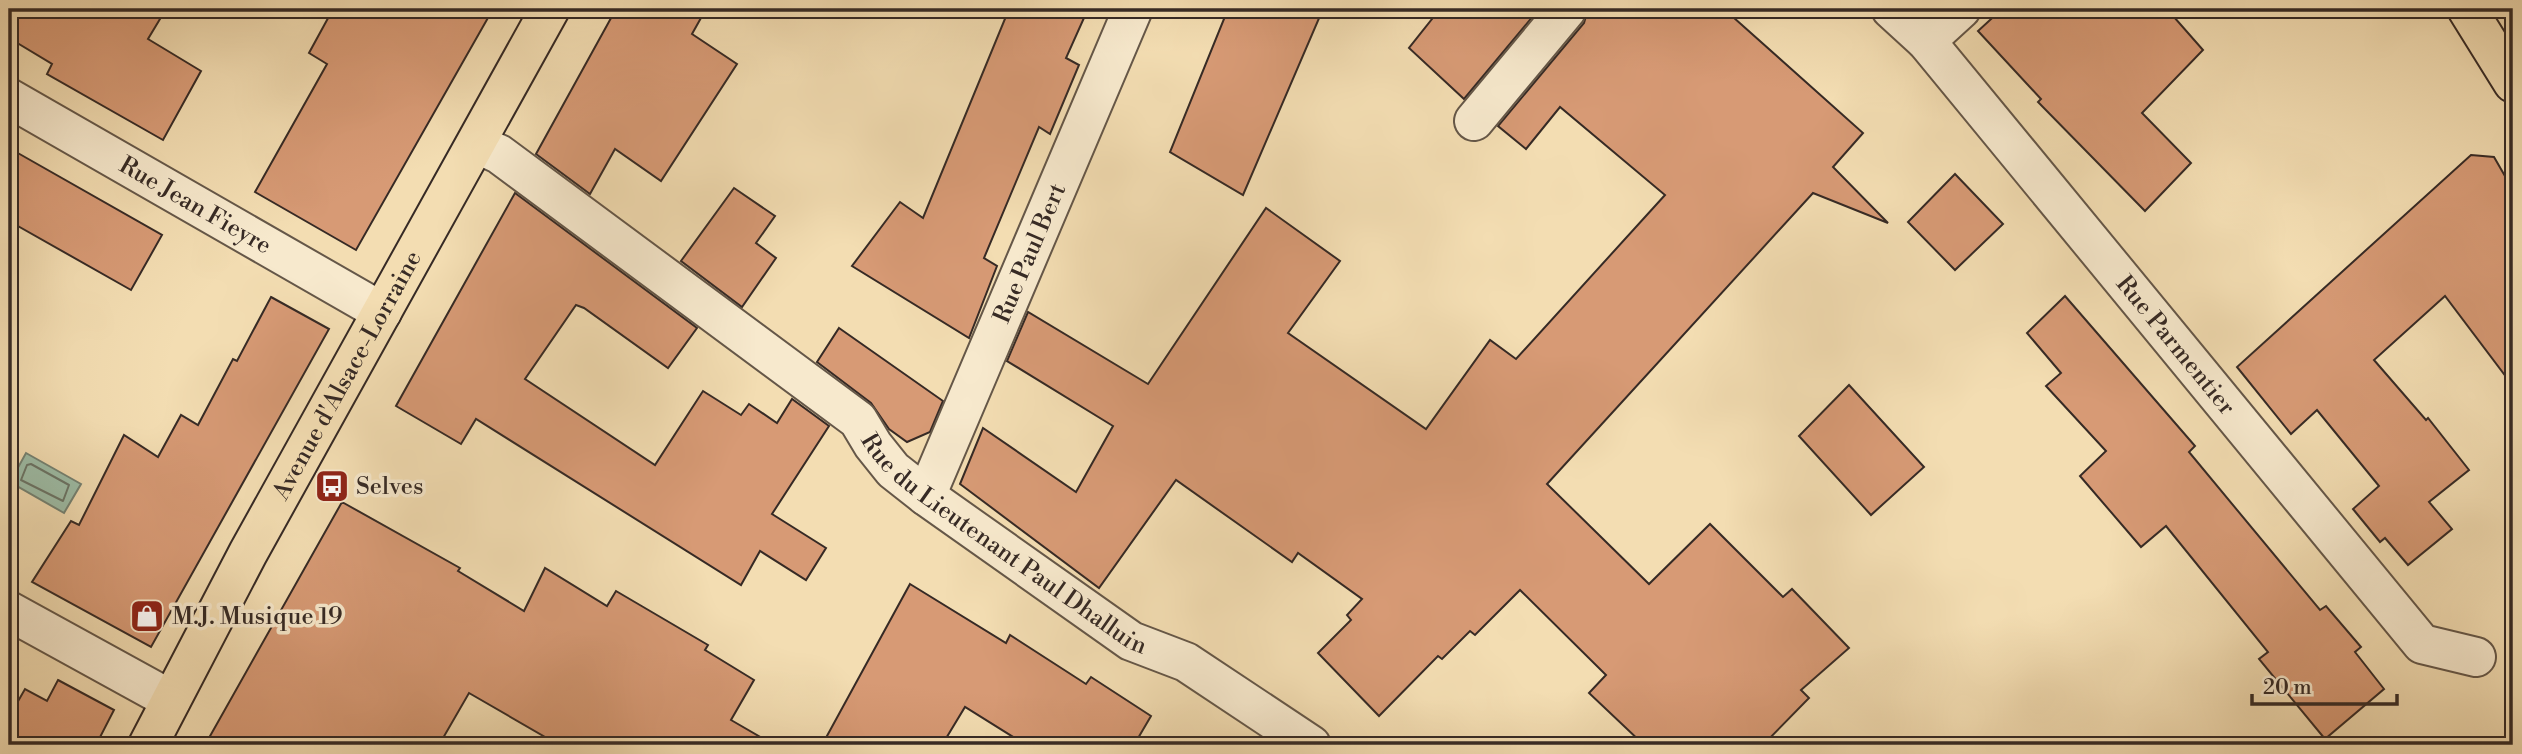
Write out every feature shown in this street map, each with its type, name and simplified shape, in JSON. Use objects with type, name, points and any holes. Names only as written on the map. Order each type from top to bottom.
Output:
[{"type":"main road","name":"Avenue d'Alsace-Lorraine","points":[[148,745],[382,312],[550,9]]},
{"type":"main road","points":[[2467,9],[2513,83]]},
{"type":"street","name":"Rue Paul Bert","points":[[926,496],[1133,9]]},
{"type":"street","points":[[1474,121],[1567,9]]},
{"type":"street","name":"Rue Parmentier","points":[[1891,9],[1926,41],[2422,644],[2476,657]]},
{"type":"street","points":[[1926,41],[1961,9]]},
{"type":"street","name":"Rue Jean Fieyre","points":[[9,97],[382,312]]},
{"type":"street","name":"Rue du Lieutenant Paul Dhalluin","points":[[477,144],[499,154],[858,419],[873,445],[893,470],[926,496],[1131,641],[1186,662],[1311,745]]},
{"type":"street","points":[[9,611],[171,700]]},
{"type":"water","points":[[26,453],[81,484],[64,513],[10,482]]},
{"type":"building","points":[[9,9],[166,9],[148,39],[201,71],[163,140],[47,74],[52,64],[9,38]]},
{"type":"building","points":[[333,9],[493,9],[356,250],[255,192],[327,64],[309,53]]},
{"type":"building","points":[[616,9],[706,9],[692,34],[737,64],[661,181],[615,149],[590,194],[536,154]]},
{"type":"building","points":[[1009,9],[1088,9],[1066,58],[1079,65],[1050,134],[1039,127],[984,258],[997,266],[969,338],[852,266],[900,202],[923,218]]},
{"type":"building","points":[[1228,9],[1323,9],[1243,195],[1170,152]]},
{"type":"building","points":[[1440,9],[1539,9],[1464,99],[1409,48]]},
{"type":"building","points":[[1588,9],[1724,9],[1863,133],[1833,167],[1888,223],[1813,193],[1547,484],[1649,584],[1710,524],[1783,597],[1792,589],[1849,648],[1801,690],[1809,698],[1763,745],[1644,745],[1589,693],[1606,675],[1520,590],[1475,635],[1470,631],[1442,659],[1438,656],[1379,716],[1318,653],[1351,620],[1347,615],[1362,599],[1298,553],[1292,562],[1176,480],[1099,588],[960,484],[983,428],[1076,492],[1113,426],[1007,361],[1028,312],[1148,384],[1266,208],[1340,261],[1288,333],[1426,429],[1490,340],[1516,359],[1665,195],[1560,107],[1526,149],[1498,126],[1584,23]]},
{"type":"building","points":[[2002,9],[2167,9],[2203,50],[2142,113],[2191,163],[2145,211],[2038,102],[2041,99],[1978,31]]},
{"type":"building","points":[[9,148],[162,235],[131,290],[9,221]]},
{"type":"building","points":[[2471,155],[2494,157],[2513,190],[2513,386],[2445,296],[2374,360],[2426,420],[2428,418],[2469,470],[2429,502],[2452,529],[2408,565],[2385,538],[2380,542],[2353,509],[2379,486],[2317,410],[2291,434],[2237,367]]},
{"type":"building","points":[[1955,174],[2003,224],[1955,270],[1908,222]]},
{"type":"building","points":[[734,188],[775,216],[756,243],[776,258],[742,307],[681,261]]},
{"type":"building","points":[[515,193],[697,328],[668,368],[576,305],[525,379],[655,465],[703,391],[741,415],[749,404],[777,423],[792,399],[829,426],[772,514],[826,548],[806,580],[760,551],[741,585],[476,419],[461,444],[396,406]]},
{"type":"building","points":[[2065,296],[2195,446],[2189,452],[2320,610],[2326,606],[2361,647],[2355,652],[2384,689],[2325,739],[2259,659],[2268,652],[2166,526],[2141,547],[2080,476],[2106,451],[2046,386],[2061,373],[2027,333]]},
{"type":"building","points":[[271,297],[329,329],[151,647],[32,582],[71,521],[79,525],[124,435],[158,457],[181,415],[198,425],[233,359],[237,361]]},
{"type":"building","points":[[839,328],[943,401],[930,432],[907,442],[889,429],[871,403],[817,362]]},
{"type":"building","points":[[1849,385],[1924,467],[1871,515],[1799,436]]},
{"type":"building","points":[[342,502],[460,568],[458,571],[524,611],[545,568],[607,606],[616,591],[708,645],[705,650],[754,680],[731,720],[774,745],[559,745],[469,693],[439,745],[205,745]]},
{"type":"building","points":[[910,584],[1006,643],[1010,635],[1086,684],[1091,677],[1151,716],[1134,745],[1026,745],[965,707],[942,745],[822,745]]},
{"type":"building","points":[[58,680],[114,710],[96,745],[9,745],[9,717],[25,689],[47,701]]},
{"type":"place","name":"Selves","points":[[332,486]]},
{"type":"place","name":"M.J. Musique 19","points":[[147,616]]}]
